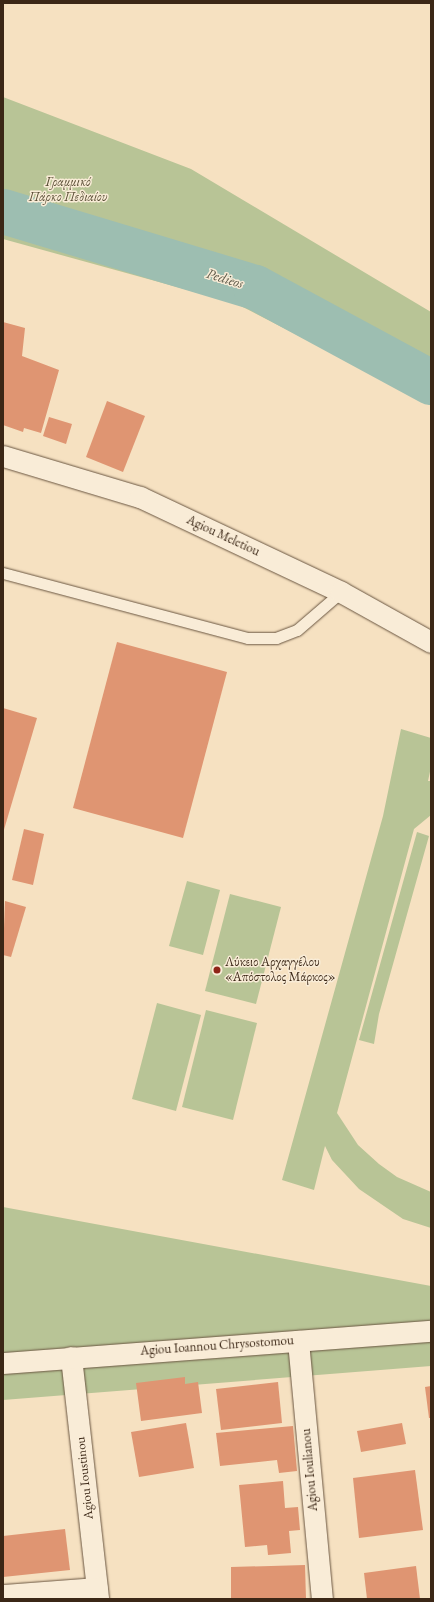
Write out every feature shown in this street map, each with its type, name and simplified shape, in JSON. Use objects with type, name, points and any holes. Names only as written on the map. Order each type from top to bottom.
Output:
[{"type":"street","name":"Agiou Meletiou","points":[[3,456],[140,497],[342,592],[431,642]]},
{"type":"street","name":"Agiou Ioannou Chrysostomou","points":[[3,1363],[431,1331]]},
{"type":"street","name":"Agiou Ioulianou","points":[[298,1341],[322,1599]]},
{"type":"street","name":"Agiou Ioustinou","points":[[71,1357],[98,1593]]},
{"type":"street","points":[[3,1595],[98,1593]]},
{"type":"lane","points":[[3,573],[248,638],[276,638],[297,630],[342,592]]},
{"type":"green space","name":"Γραμμικό Πάρκο Πεδιαίου","points":[[3,97],[191,169],[431,312],[431,404],[235,303],[3,239]]},
{"type":"green space","points":[[401,729],[431,738],[431,767],[428,781],[431,781],[431,815],[414,829],[337,1113],[358,1145],[379,1164],[397,1177],[431,1192],[431,1228],[403,1219],[359,1189],[332,1160],[325,1146],[314,1190],[282,1180],[383,816]]},
{"type":"green space","points":[[417,832],[429,836],[379,1014],[374,1044],[359,1040]]},
{"type":"green space","points":[[187,881],[220,890],[203,955],[169,946]]},
{"type":"green space","points":[[230,894],[281,907],[256,1004],[205,991]]},
{"type":"green space","points":[[157,1003],[201,1015],[176,1111],[132,1099]]},
{"type":"green space","points":[[206,1010],[257,1023],[233,1120],[182,1107]]},
{"type":"green space","points":[[3,1207],[431,1286],[431,1366],[3,1400]]},
{"type":"building","points":[[3,322],[25,328],[22,356],[59,370],[41,433],[24,428],[23,432],[3,425]]},
{"type":"building","points":[[107,401],[145,416],[123,472],[86,457]]},
{"type":"building","points":[[49,417],[72,424],[66,444],[43,436]]},
{"type":"building","points":[[117,642],[227,672],[183,838],[73,808]]},
{"type":"building","points":[[3,708],[37,718],[3,833]]},
{"type":"building","points":[[24,829],[44,834],[33,885],[12,880]]},
{"type":"building","points":[[5,901],[26,907],[11,957],[3,955]]},
{"type":"building","points":[[185,1377],[185,1384],[198,1382],[202,1413],[141,1421],[136,1383]]},
{"type":"building","points":[[278,1382],[282,1423],[221,1430],[216,1389]]},
{"type":"building","points":[[431,1386],[431,1418],[429,1418],[425,1387]]},
{"type":"building","points":[[186,1423],[194,1468],[139,1477],[131,1432]]},
{"type":"building","points":[[402,1423],[406,1444],[361,1452],[357,1431]]},
{"type":"building","points":[[293,1426],[297,1471],[279,1473],[277,1460],[220,1466],[216,1433]]},
{"type":"building","points":[[415,1470],[423,1530],[359,1538],[353,1478]]},
{"type":"building","points":[[283,1481],[285,1508],[298,1507],[300,1530],[289,1531],[291,1553],[268,1555],[267,1545],[245,1547],[239,1485]]},
{"type":"building","points":[[65,1529],[70,1570],[3,1577],[3,1536]]},
{"type":"building","points":[[305,1565],[306,1599],[231,1599],[231,1567]]},
{"type":"building","points":[[416,1566],[420,1599],[367,1599],[364,1573]]},
{"type":"waterway","name":"Pedieos","points":[[3,211],[255,287],[431,382]]},
{"type":"place","name":"Λύκειο Αρχαγγέλου «Απόστολος Μάρκος»","points":[[217,970]]}]
